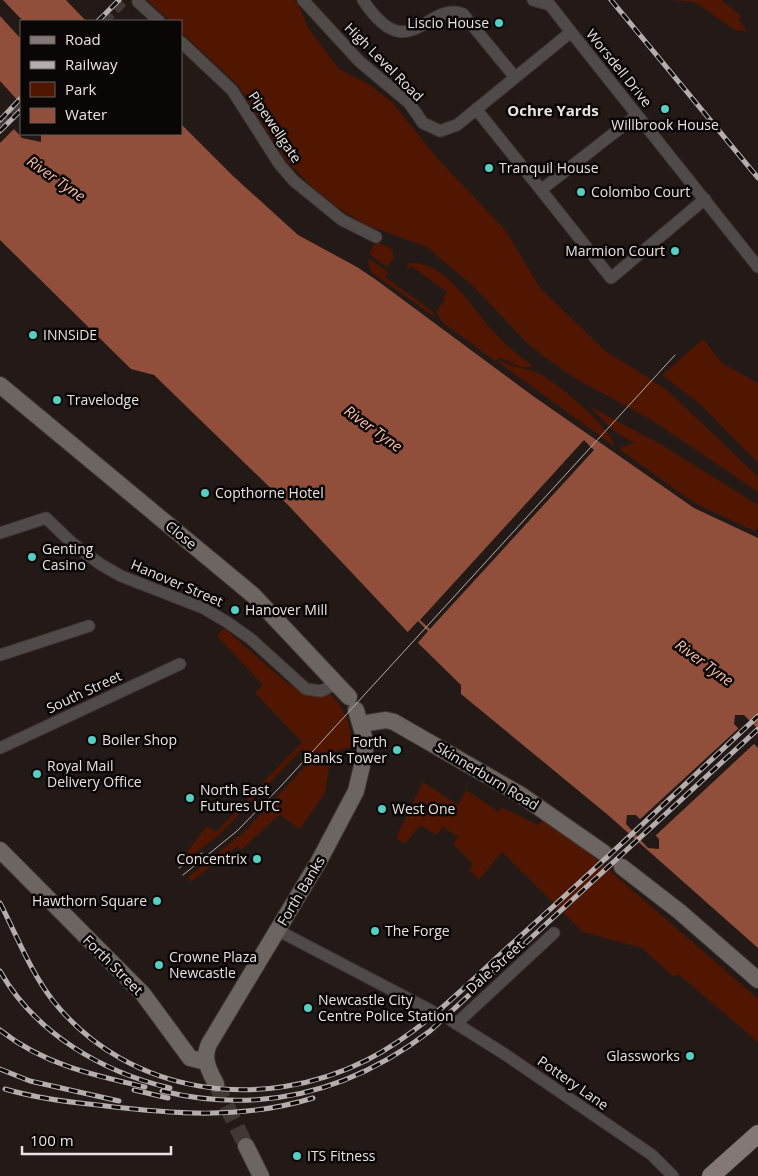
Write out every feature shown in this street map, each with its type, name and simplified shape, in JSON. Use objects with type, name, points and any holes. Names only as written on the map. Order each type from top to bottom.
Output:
[{"type":"main road","name":"Close","points":[[0,385],[253,595],[338,684],[356,710]]},
{"type":"main road","name":"Skinnerburn Road","points":[[356,710],[394,722],[521,795],[604,853]]},
{"type":"main road","name":"Forth Banks","points":[[206,1062],[206,1051],[209,1044],[319,860],[356,791],[365,753],[356,710]]},
{"type":"main road","name":"Forth Street","points":[[0,850],[143,994],[190,1058],[206,1062]]},
{"type":"main road","points":[[622,867],[680,912],[758,980]]},
{"type":"main road","points":[[206,1062],[216,1084]]},
{"type":"main road","points":[[711,1176],[758,1134]]},
{"type":"main road","points":[[246,1146],[261,1176]]},
{"type":"street","name":"High Level Road","points":[[303,0],[366,67],[409,103],[423,124]]},
{"type":"street","points":[[363,0],[382,24],[400,30],[419,26],[442,12],[450,10],[463,14],[514,76]]},
{"type":"street","points":[[533,0],[550,6],[570,32]]},
{"type":"street","points":[[138,2],[158,20]]},
{"type":"street","name":"Worsdell Drive","points":[[423,124],[432,129],[449,129],[570,32],[758,267]]},
{"type":"street","name":"Pipewellgate","points":[[182,43],[232,90],[280,165],[294,180],[342,220],[376,237]]},
{"type":"street","points":[[476,109],[611,278],[705,199]]},
{"type":"street","points":[[541,190],[637,115]]},
{"type":"street","name":"Hanover Street","points":[[0,533],[46,518],[72,543],[100,564],[121,576],[203,608],[227,622],[251,639],[306,689],[321,691],[338,684]]},
{"type":"street","points":[[0,655],[89,626]]},
{"type":"street","name":"South Street","points":[[0,748],[180,664]]},
{"type":"street","points":[[277,930],[432,1011]]},
{"type":"street","name":"Dale Street","points":[[454,1022],[554,933]]},
{"type":"street","name":"Pottery Lane","points":[[454,1022],[506,1055],[652,1155],[673,1176]]},
{"type":"green space","points":[[147,0],[294,0],[298,4],[309,29],[339,69],[368,84],[392,102],[438,159],[506,231],[540,288],[604,350],[667,390],[758,477],[758,492],[653,421],[573,377],[543,356],[526,342],[474,287],[427,247],[367,225],[338,208],[310,185],[286,160],[238,85],[182,33],[182,20],[169,20]]},
{"type":"green space","points":[[672,0],[721,0],[741,16],[739,20],[747,31],[735,30],[695,2]]},
{"type":"green space","points":[[376,242],[392,249],[394,258],[387,267],[369,254]]},
{"type":"green space","points":[[368,258],[388,272],[385,277],[433,312],[435,317],[371,272]]},
{"type":"green space","points":[[410,263],[423,264],[434,269],[456,286],[500,339],[532,365],[530,367],[521,367],[500,358],[495,361],[442,322],[436,312],[445,300],[443,298],[447,292],[411,266],[408,269],[407,266]]},
{"type":"green space","points":[[703,339],[722,363],[758,383],[758,463],[702,406],[662,375]]},
{"type":"green space","points":[[500,361],[541,374],[566,392],[605,429],[612,439],[614,446],[498,362]]},
{"type":"green space","points":[[589,406],[662,445],[758,505],[758,528],[754,531],[696,504],[620,450],[622,447],[634,443],[614,431]]},
{"type":"green space","points":[[224,628],[287,683],[304,693],[330,694],[344,711],[353,746],[331,753],[325,793],[300,829],[279,815],[241,850],[237,846],[191,882],[188,877],[244,832],[312,759],[302,749],[219,835],[181,864],[180,861],[207,826],[216,832],[302,742],[255,693],[263,685],[217,636]]},
{"type":"green space","points":[[423,782],[458,805],[466,790],[499,812],[501,807],[538,825],[545,817],[758,999],[758,1042],[678,974],[674,977],[642,948],[583,932],[502,852],[479,880],[469,870],[473,864],[453,844],[458,837],[443,827],[436,835],[420,825],[405,844],[396,838]]},
{"type":"water","points":[[3,0],[66,0],[85,20],[22,20]]},
{"type":"water","points":[[0,16],[20,38],[20,103],[0,81]]},
{"type":"water","name":"River Tyne","points":[[0,114],[22,137],[41,141],[41,135],[182,135],[182,125],[233,176],[298,235],[375,279],[533,396],[694,508],[758,538],[758,729],[744,715],[735,715],[734,724],[758,748],[758,948],[608,815],[461,694],[461,685],[418,643],[288,505],[154,375],[131,369],[0,240]],"holes":[[[627,815],[636,815],[659,839],[659,849],[648,848],[626,824]]]},
{"type":"pier","points":[[0,112],[20,132],[20,135],[38,139],[39,135],[41,135],[41,142],[22,138],[14,129],[0,143]]},
{"type":"pier","points":[[584,440],[594,450],[430,629],[420,620]]},
{"type":"pier","points":[[418,621],[428,631],[416,645],[406,634]]},
{"type":"pier","points":[[740,727],[755,743],[654,837],[638,821]]},
{"type":"tunnel","points":[[104,20],[124,0]]},
{"type":"tunnel","points":[[0,126],[20,105]]},
{"type":"tunnel","points":[[432,1011],[452,1021]]},
{"type":"tunnel","points":[[216,1084],[246,1146]]},
{"type":"tram line","points":[[183,875],[237,831],[281,786],[675,355]]},
{"type":"tram line","points":[[179,868],[202,853]]},
{"type":"railway","points":[[99,20],[119,0]]},
{"type":"railway","points":[[611,0],[758,178]]},
{"type":"railway","points":[[0,120],[20,99]]},
{"type":"railway","points":[[0,131],[20,111]]},
{"type":"railway","points":[[0,903],[31,967],[54,1002],[85,1034],[120,1058],[159,1076],[200,1086],[242,1090],[284,1087],[327,1077],[367,1060],[388,1048],[408,1035],[445,1005],[638,829],[758,716]]},
{"type":"railway","points":[[162,1091],[199,1098],[269,1099],[303,1093],[336,1083],[400,1052],[430,1031],[758,729]]},
{"type":"railway","points":[[0,971],[32,1013],[51,1031],[73,1047],[120,1072],[170,1088]]},
{"type":"railway","points":[[0,1030],[16,1042],[51,1060],[87,1073],[145,1087]]},
{"type":"railway","points":[[0,1069],[30,1081],[119,1101]]},
{"type":"railway","points":[[5,1089],[63,1101],[179,1113],[260,1110],[313,1098]]},
{"type":"railway","points":[[134,1090],[168,1098]]},
{"type":"place","name":"Liscio House","points":[[499,23]]},
{"type":"place","name":"Willbrook House","points":[[665,109]]},
{"type":"place","name":"Tranquil House","points":[[489,168]]},
{"type":"place","name":"Colombo Court","points":[[581,192]]},
{"type":"place","name":"Marmion Court","points":[[675,251]]},
{"type":"place","name":"INNSiDE","points":[[33,335]]},
{"type":"place","name":"Travelodge","points":[[57,400]]},
{"type":"place","name":"Copthorne Hotel","points":[[205,493]]},
{"type":"place","name":"Genting Casino","points":[[32,557]]},
{"type":"place","name":"Hanover Mill","points":[[235,610]]},
{"type":"place","name":"Boiler Shop","points":[[92,740]]},
{"type":"place","name":"Forth Banks Tower","points":[[397,750]]},
{"type":"place","name":"Royal Mail Delivery Office","points":[[37,774]]},
{"type":"place","name":"North East Futures UTC","points":[[190,798]]},
{"type":"place","name":"West One","points":[[382,809]]},
{"type":"place","name":"Concentrix","points":[[257,859]]},
{"type":"place","name":"Hawthorn Square","points":[[157,901]]},
{"type":"place","name":"The Forge","points":[[375,931]]},
{"type":"place","name":"Crowne Plaza Newcastle","points":[[159,965]]},
{"type":"place","name":"Newcastle City Centre Police Station","points":[[308,1008]]},
{"type":"place","name":"Glassworks","points":[[690,1056]]},
{"type":"place","name":"ITS Fitness","points":[[297,1156]]},
{"type":"district","name":"Ochre Yards","points":[[553,111]]}]
